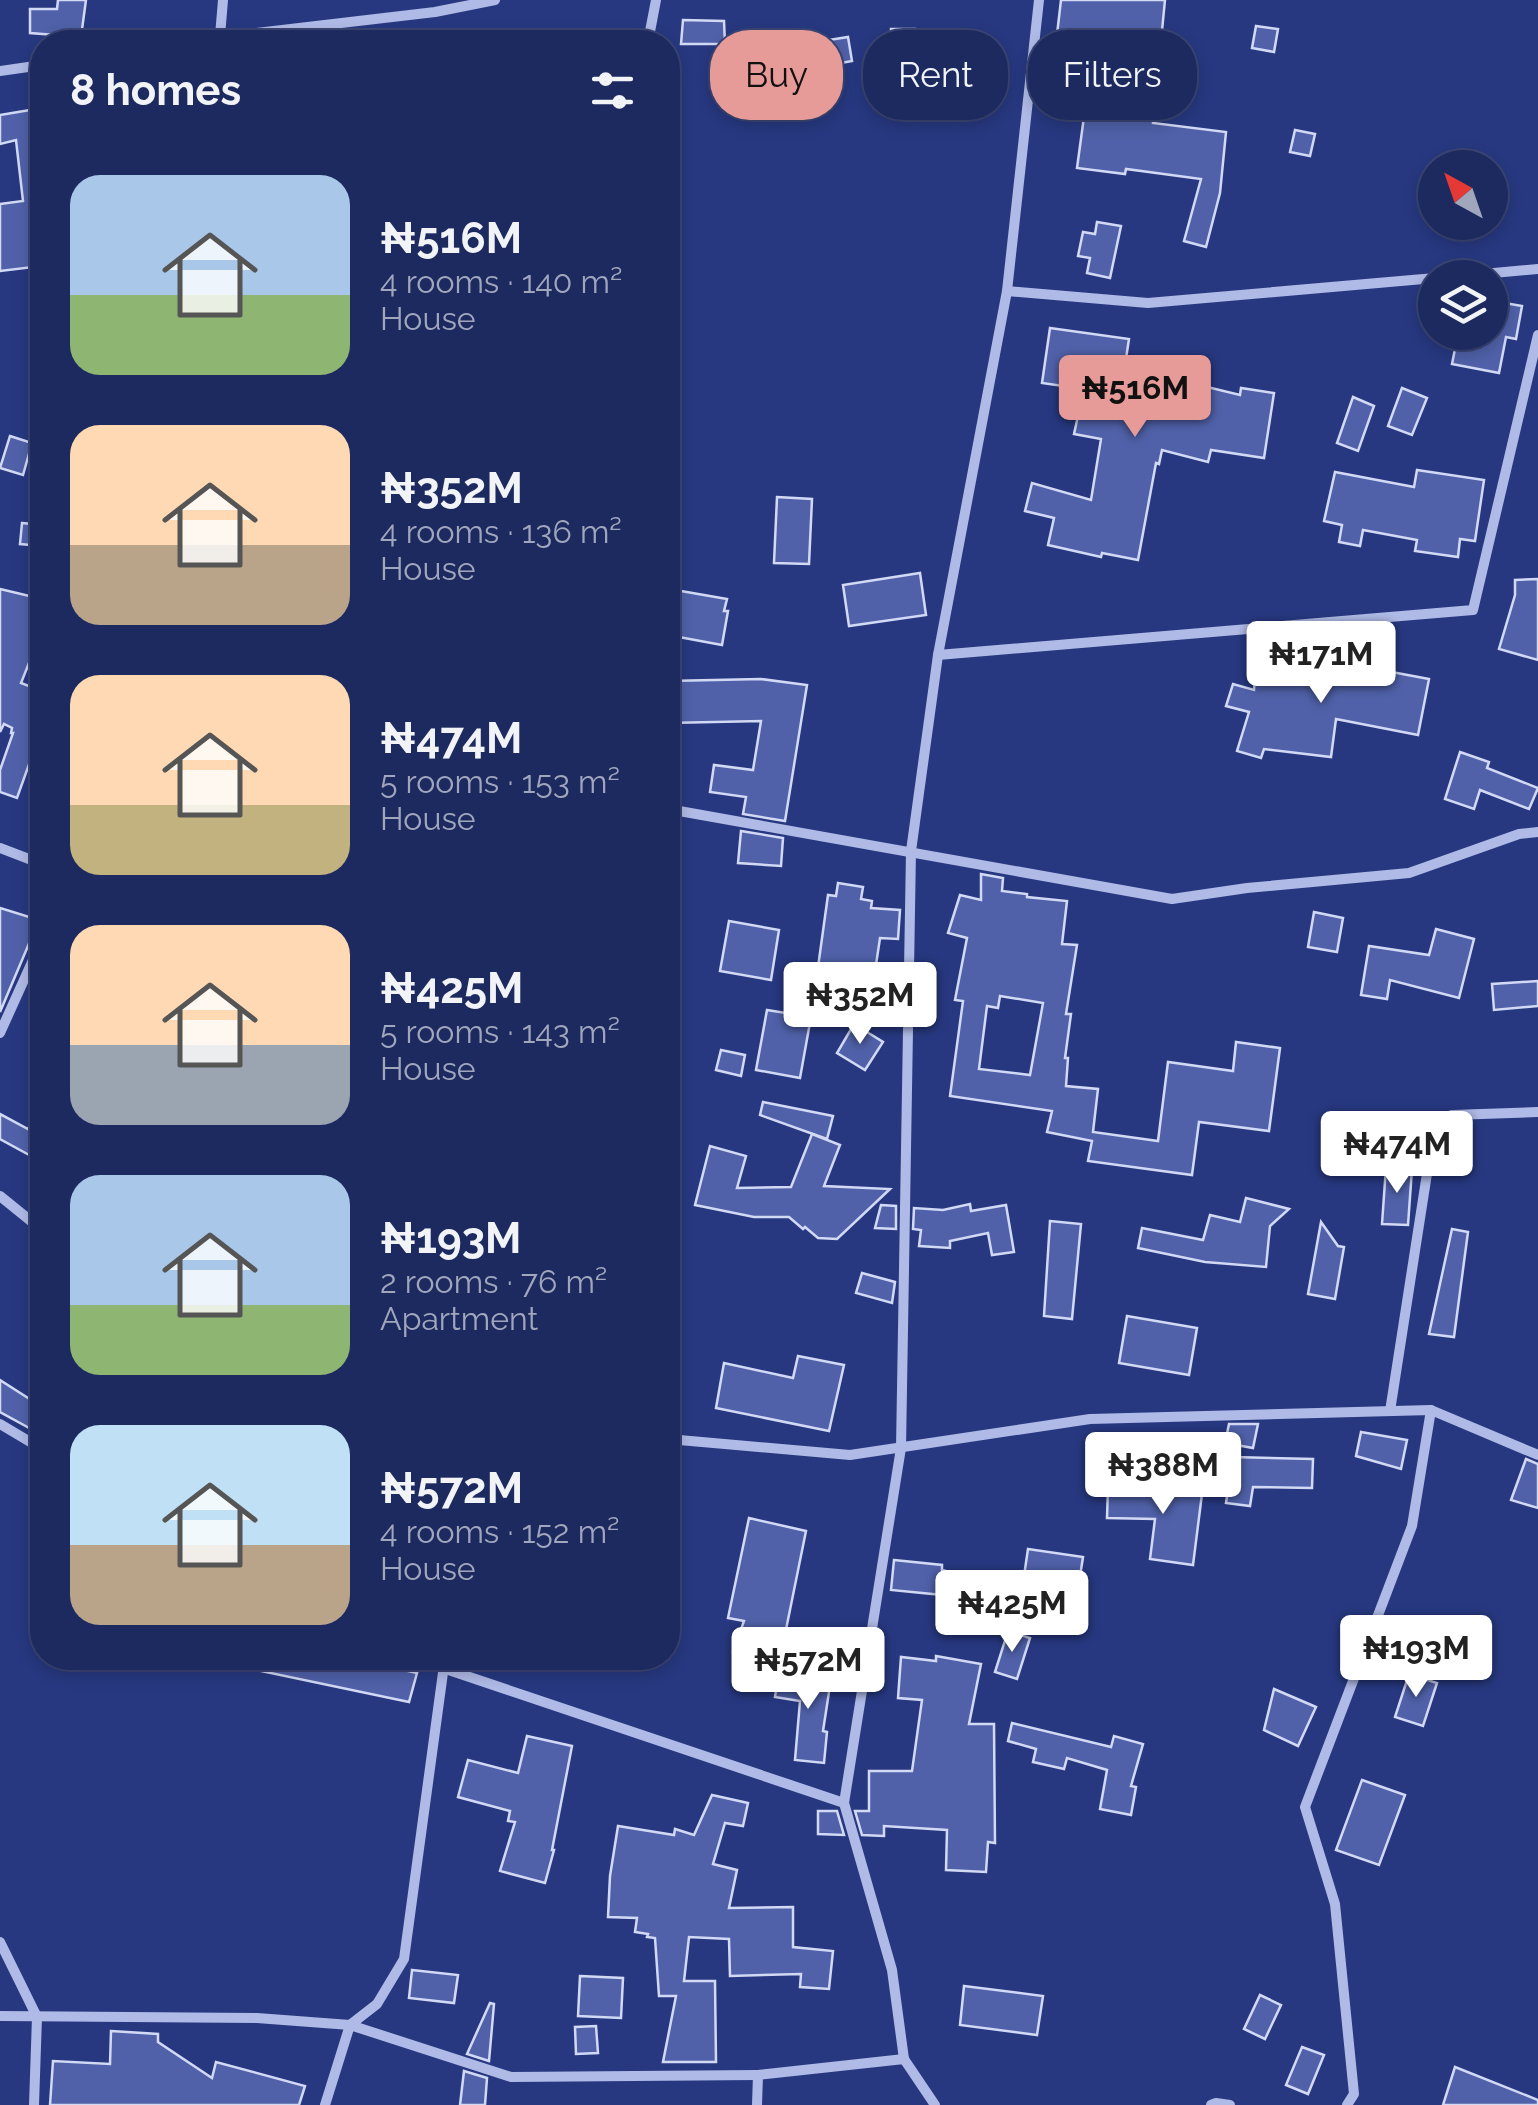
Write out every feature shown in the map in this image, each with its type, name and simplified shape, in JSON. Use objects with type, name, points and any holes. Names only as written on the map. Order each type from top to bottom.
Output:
[{"type":"street","points":[[220,30],[223,0]]},
{"type":"street","points":[[270,30],[496,0]]},
{"type":"street","points":[[650,30],[656,0]]},
{"type":"street","points":[[935,2105],[904,2059],[892,1970],[844,1802],[901,1448],[910,851],[938,655],[1007,291],[1039,0]]},
{"type":"street","points":[[0,72],[30,66]]},
{"type":"street","points":[[1508,272],[1538,269]]},
{"type":"street","points":[[1007,291],[1148,303],[1418,280]]},
{"type":"street","points":[[938,655],[1473,610],[1538,335]]},
{"type":"street","points":[[680,811],[1172,899],[1247,888],[1409,874],[1520,834],[1538,832]]},
{"type":"street","points":[[0,848],[30,859]]},
{"type":"street","points":[[0,1033],[30,967]]},
{"type":"street","points":[[1390,1411],[1431,1148],[1442,1119],[1452,1115],[1538,1112]]},
{"type":"street","points":[[0,1196],[30,1220]]},
{"type":"street","points":[[680,1440],[850,1455],[1090,1419],[1430,1410],[1538,1455]]},
{"type":"street","points":[[1346,2105],[1354,2094],[1336,1904],[1304,1807],[1412,1526],[1430,1410]]},
{"type":"street","points":[[0,1424],[30,1442]]},
{"type":"street","points":[[325,2105],[350,2024],[377,2004],[404,1959],[443,1670]]},
{"type":"street","points":[[467,1670],[844,1802]]},
{"type":"street","points":[[0,1942],[38,2016],[34,2105]]},
{"type":"street","points":[[0,2016],[257,2018],[350,2024],[511,2077],[758,2075],[904,2059]]},
{"type":"street","points":[[757,2105],[758,2075]]},
{"type":"street","points":[[1211,2105],[1230,2105]]},
{"type":"building","points":[[58,0],[86,0],[82,30],[30,30],[30,9],[57,9]]},
{"type":"building","points":[[1061,0],[1165,0],[1162,30],[1058,30]]},
{"type":"building","points":[[683,20],[724,21],[724,30],[710,30],[710,44],[681,44]]},
{"type":"building","points":[[1256,26],[1278,29],[1274,52],[1252,48]]},
{"type":"building","points":[[848,37],[852,61],[843,63],[843,38]]},
{"type":"building","points":[[30,110],[30,267],[0,271],[0,204],[23,201],[16,140],[0,144],[0,115]]},
{"type":"building","points":[[1084,120],[1153,120],[1153,123],[1226,132],[1220,193],[1206,247],[1184,241],[1201,179],[1126,169],[1125,174],[1077,168]]},
{"type":"building","points":[[1295,130],[1315,134],[1310,156],[1290,152]]},
{"type":"building","points":[[1097,222],[1121,226],[1110,278],[1087,273],[1090,258],[1078,256],[1083,232],[1095,234]]},
{"type":"building","points":[[1508,304],[1522,306],[1516,339],[1508,337]]},
{"type":"building","points":[[1050,328],[1129,339],[1123,378],[1190,389],[1191,383],[1240,395],[1241,388],[1274,393],[1264,458],[1211,450],[1208,462],[1162,450],[1159,464],[1156,463],[1138,560],[1102,553],[1101,557],[1048,545],[1054,518],[1025,511],[1032,483],[1091,500],[1101,439],[1074,434],[1084,389],[1042,383]]},
{"type":"building","points":[[1455,350],[1503,350],[1499,373],[1452,364]]},
{"type":"building","points":[[1402,388],[1427,398],[1412,435],[1388,426]]},
{"type":"building","points":[[1353,397],[1374,406],[1358,451],[1337,443]]},
{"type":"building","points":[[10,436],[30,442],[23,475],[0,468]]},
{"type":"building","points":[[1417,470],[1484,480],[1475,541],[1460,539],[1458,557],[1415,551],[1417,540],[1363,530],[1360,546],[1339,542],[1342,525],[1324,521],[1335,472],[1414,487]]},
{"type":"building","points":[[777,497],[812,499],[809,564],[774,563]]},
{"type":"building","points":[[22,523],[30,524],[30,545],[20,544]]},
{"type":"building","points":[[920,573],[926,615],[849,626],[843,585]]},
{"type":"building","points":[[1538,579],[1538,660],[1499,649],[1515,595],[1515,580]]},
{"type":"building","points":[[0,589],[30,596],[30,660],[21,683],[30,686],[30,762],[17,798],[0,792],[0,770],[13,733],[4,724],[0,732]]},
{"type":"building","points":[[681,591],[727,599],[722,645],[680,637]]},
{"type":"building","points":[[1258,646],[1281,648],[1279,666],[1379,680],[1381,670],[1429,679],[1418,735],[1336,719],[1331,757],[1264,749],[1261,758],[1237,751],[1249,712],[1226,706],[1233,684],[1254,690]]},
{"type":"building","points":[[761,679],[807,685],[785,821],[743,814],[746,797],[710,792],[714,765],[753,770],[761,721],[680,723],[680,681]]},
{"type":"building","points":[[1460,752],[1489,762],[1487,768],[1538,788],[1529,809],[1480,790],[1474,809],[1445,799]]},
{"type":"building","points":[[741,831],[783,838],[781,866],[738,863]]},
{"type":"building","points":[[981,874],[1003,878],[1002,891],[1067,901],[1062,944],[1077,945],[1066,1014],[1071,1014],[1066,1086],[1098,1089],[1093,1132],[1158,1141],[1168,1062],[1233,1071],[1236,1042],[1280,1048],[1269,1131],[1199,1122],[1192,1175],[1088,1161],[1092,1141],[1047,1132],[1052,1111],[950,1096],[963,1001],[955,1000],[967,938],[948,933],[960,895],[981,900]],"holes":[[[1000,996],[1043,1003],[1030,1075],[979,1069],[987,1006],[998,1008]]]},
{"type":"building","points":[[838,883],[863,887],[861,899],[872,901],[871,908],[900,910],[898,939],[880,938],[870,1005],[814,996],[828,895],[836,896]]},
{"type":"building","points":[[0,908],[30,917],[30,941],[0,1012]]},
{"type":"building","points":[[1314,912],[1343,918],[1337,952],[1308,947]]},
{"type":"building","points":[[729,921],[779,930],[771,980],[720,971]]},
{"type":"building","points":[[1436,929],[1474,939],[1459,998],[1390,980],[1387,999],[1361,995],[1369,946],[1429,955]]},
{"type":"building","points":[[1538,981],[1538,1006],[1494,1010],[1492,984]]},
{"type":"building","points":[[767,1010],[811,1017],[800,1078],[756,1070]]},
{"type":"building","points":[[854,1024],[883,1042],[865,1070],[837,1053]]},
{"type":"building","points":[[721,1050],[745,1055],[741,1076],[716,1070]]},
{"type":"building","points":[[763,1102],[833,1116],[827,1139],[760,1115]]},
{"type":"building","points":[[0,1114],[28,1129],[30,1125],[30,1155],[0,1139]]},
{"type":"building","points":[[812,1134],[840,1145],[824,1186],[890,1189],[837,1239],[818,1238],[789,1217],[754,1217],[695,1205],[710,1146],[746,1156],[737,1188],[791,1187]]},
{"type":"building","points":[[1386,1167],[1412,1169],[1408,1225],[1382,1224]]},
{"type":"building","points":[[1246,1198],[1289,1209],[1270,1226],[1266,1267],[1205,1262],[1138,1248],[1142,1228],[1203,1240],[1210,1215],[1240,1222]]},
{"type":"building","points":[[970,1204],[971,1211],[1006,1205],[1014,1252],[992,1255],[988,1233],[950,1241],[950,1248],[919,1246],[921,1230],[913,1229],[914,1208],[943,1210]]},
{"type":"building","points":[[881,1205],[896,1206],[896,1229],[875,1228]]},
{"type":"building","points":[[1050,1221],[1081,1224],[1072,1319],[1044,1316]]},
{"type":"building","points":[[1321,1222],[1338,1246],[1344,1247],[1335,1299],[1308,1294]]},
{"type":"building","points":[[1452,1229],[1468,1232],[1454,1337],[1429,1334]]},
{"type":"building","points":[[862,1273],[895,1282],[892,1303],[856,1293]]},
{"type":"building","points":[[1127,1316],[1197,1328],[1189,1375],[1119,1363]]},
{"type":"building","points":[[798,1356],[844,1365],[829,1431],[716,1408],[724,1363],[793,1378]]},
{"type":"building","points":[[0,1380],[30,1399],[30,1428],[0,1412]]},
{"type":"building","points":[[1229,1424],[1258,1424],[1253,1448],[1225,1443]]},
{"type":"building","points":[[1361,1432],[1407,1440],[1401,1469],[1356,1456]]},
{"type":"building","points":[[1233,1457],[1313,1459],[1312,1488],[1253,1487],[1250,1506],[1226,1503]]},
{"type":"building","points":[[1526,1459],[1538,1464],[1538,1508],[1511,1500]]},
{"type":"building","points":[[1160,1481],[1203,1486],[1193,1565],[1150,1559],[1155,1519],[1107,1518],[1108,1487],[1159,1488]]},
{"type":"building","points":[[749,1518],[806,1531],[778,1669],[733,1652],[744,1621],[728,1618]]},
{"type":"building","points":[[1028,1549],[1083,1557],[1075,1609],[1020,1603]]},
{"type":"building","points":[[894,1560],[942,1565],[942,1570],[971,1578],[965,1599],[943,1593],[891,1590]]},
{"type":"building","points":[[1008,1631],[1030,1638],[1017,1679],[995,1672]]},
{"type":"building","points":[[936,1656],[981,1664],[969,1724],[994,1724],[995,1843],[988,1842],[986,1872],[946,1870],[947,1830],[884,1826],[884,1836],[862,1835],[855,1811],[869,1811],[869,1771],[912,1771],[922,1700],[898,1698],[901,1657],[936,1661]]},
{"type":"building","points":[[256,1670],[404,1670],[417,1673],[409,1702]]},
{"type":"building","points":[[779,1671],[831,1679],[823,1731],[827,1732],[824,1763],[795,1760],[800,1701],[775,1697]]},
{"type":"building","points":[[1409,1674],[1437,1683],[1423,1726],[1395,1717]]},
{"type":"building","points":[[1274,1689],[1316,1707],[1298,1746],[1264,1730]]},
{"type":"building","points":[[1012,1723],[1111,1747],[1114,1736],[1143,1744],[1131,1786],[1136,1787],[1131,1815],[1100,1809],[1107,1770],[1067,1758],[1064,1769],[1033,1762],[1036,1749],[1008,1741]]},
{"type":"building","points":[[527,1736],[572,1746],[545,1883],[500,1871],[515,1822],[508,1821],[510,1811],[458,1797],[468,1760],[518,1773]]},
{"type":"building","points":[[1362,1780],[1405,1795],[1379,1865],[1336,1850]]},
{"type":"building","points":[[712,1795],[748,1803],[743,1826],[725,1823],[713,1864],[737,1870],[729,1908],[793,1907],[793,1947],[833,1951],[829,1989],[800,1987],[801,1974],[730,1976],[729,1939],[689,1937],[684,1981],[715,1981],[716,2062],[663,2062],[676,1996],[659,1996],[655,1938],[635,1932],[637,1918],[608,1917],[618,1826],[674,1835],[675,1829],[694,1835]]},
{"type":"building","points":[[818,1811],[837,1811],[844,1835],[818,1834]]},
{"type":"building","points":[[412,1970],[458,1975],[454,2003],[409,1998]]},
{"type":"building","points":[[580,1976],[623,1978],[621,2018],[578,2016]]},
{"type":"building","points":[[964,1986],[1043,1996],[1037,2035],[960,2025]]},
{"type":"building","points":[[1260,1995],[1281,2005],[1265,2039],[1244,2029]]},
{"type":"building","points":[[490,2003],[494,2004],[489,2061],[467,2054]]},
{"type":"building","points":[[596,2026],[598,2053],[576,2054],[575,2027]]},
{"type":"building","points":[[111,2031],[158,2034],[158,2042],[212,2078],[216,2062],[305,2086],[299,2105],[50,2105],[53,2061],[110,2064]]},
{"type":"building","points":[[1302,2047],[1324,2055],[1308,2094],[1286,2085]]},
{"type":"building","points":[[1455,2067],[1538,2100],[1538,2105],[1443,2105]]},
{"type":"building","points":[[464,2071],[487,2078],[485,2105],[460,2105]]}]
